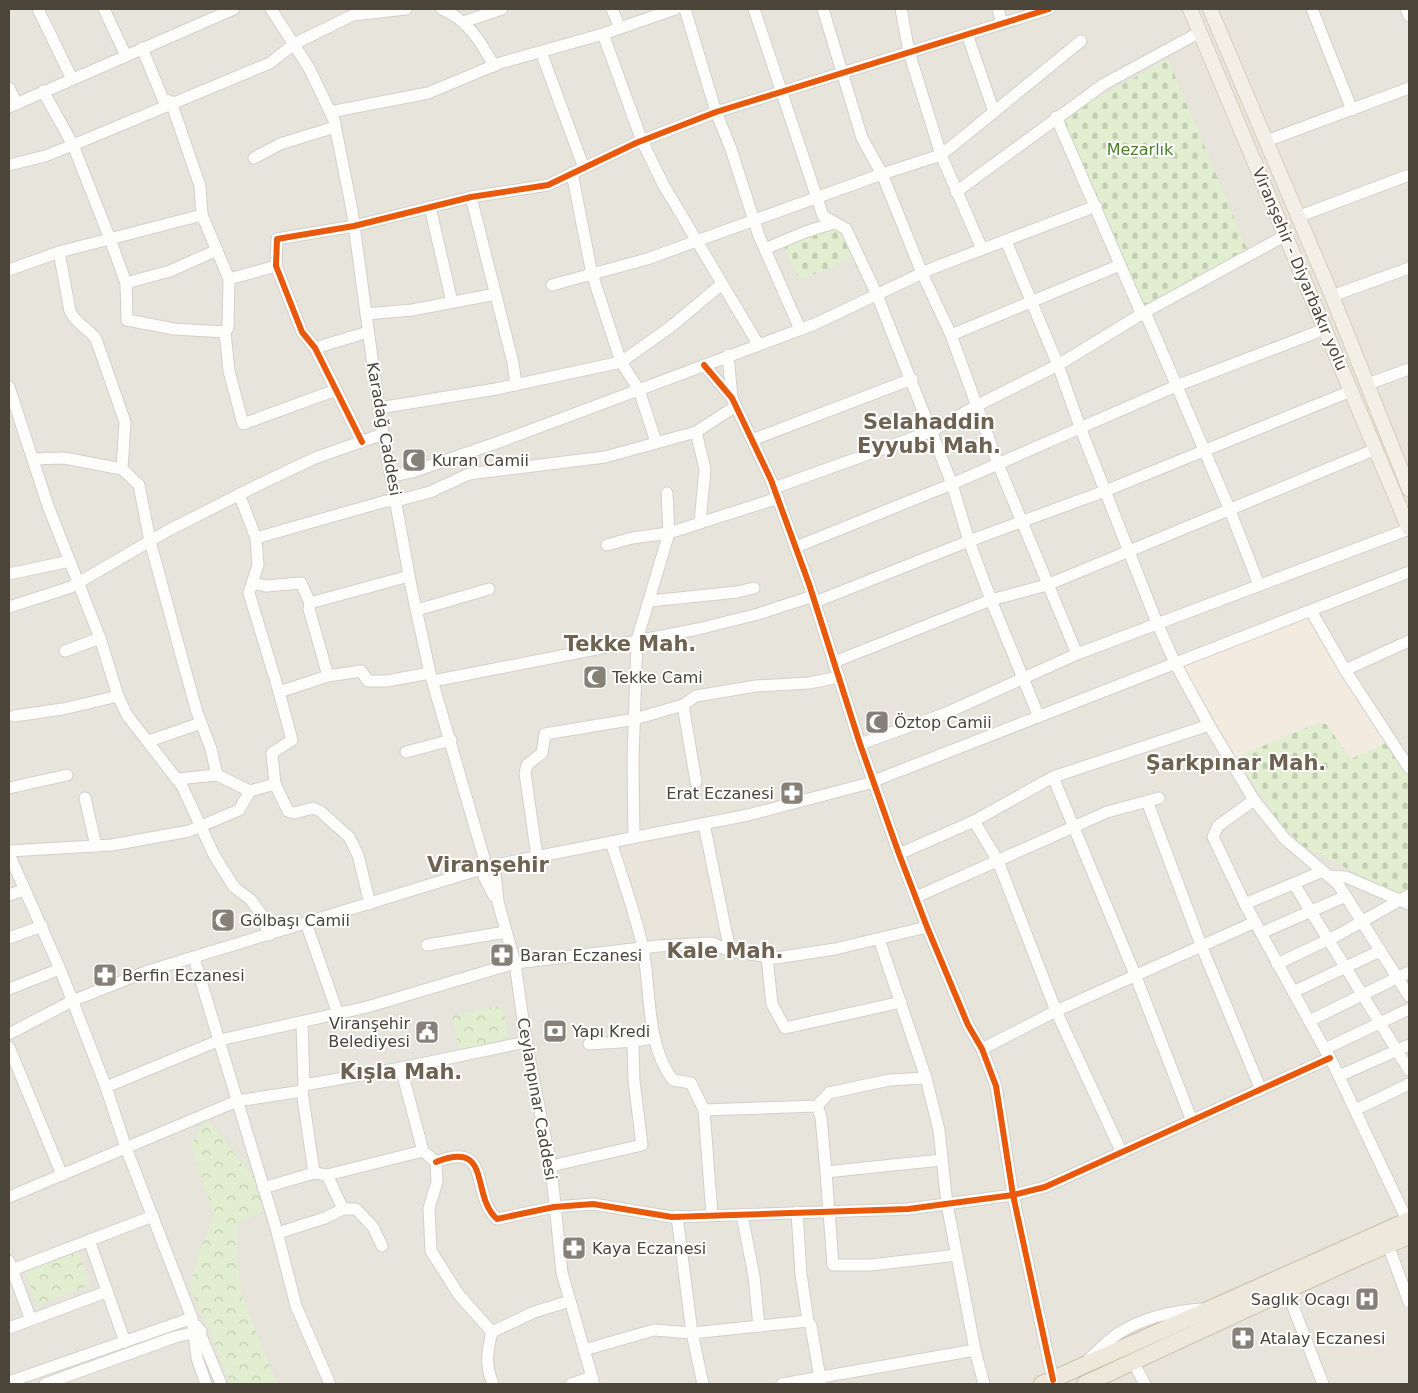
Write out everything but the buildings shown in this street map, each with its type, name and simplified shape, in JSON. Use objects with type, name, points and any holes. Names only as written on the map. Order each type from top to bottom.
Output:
[{"type":"highway","points":[[1085,1384],[1388,1245],[1409,1225]]},
{"type":"highway","points":[[1048,1382],[1213,1308],[1409,1225]]},
{"type":"main road","name":"Viranşehir - Diyarbakır yolu","points":[[1190,9],[1409,529]]},
{"type":"main road","name":"Viranşehir - Diyarbakır yolu","points":[[1210,9],[1332,296],[1408,483]]},
{"type":"street","points":[[38,9],[72,79]]},
{"type":"street","points":[[104,9],[126,56]]},
{"type":"street","points":[[9,88],[13,105],[234,9]]},
{"type":"street","name":"Karadağ Caddesi","points":[[271,9],[309,68],[335,127],[354,226],[383,434],[409,576],[432,677],[452,740],[484,858],[492,860],[488,871]]},
{"type":"street","points":[[9,165],[45,156],[118,127],[171,102],[270,63],[294,44],[353,15],[406,9]]},
{"type":"street","points":[[442,9],[454,14],[477,36],[494,66]]},
{"type":"street","points":[[462,22],[502,9]]},
{"type":"street","points":[[612,9],[620,28]]},
{"type":"street","points":[[330,112],[428,93],[494,66],[603,34],[675,9]]},
{"type":"street","points":[[685,9],[716,112],[731,149],[754,220],[800,329]]},
{"type":"street","points":[[754,9],[823,216],[846,229],[877,295],[912,379],[952,484],[969,541],[991,600],[1039,717]]},
{"type":"street","points":[[823,9],[862,138],[882,174],[922,273],[951,335],[978,404],[998,464],[1077,654]]},
{"type":"street","points":[[901,9],[909,52],[941,155],[982,249]]},
{"type":"street","points":[[998,9],[1002,23]]},
{"type":"street","points":[[362,442],[315,348],[302,332],[276,266],[276,239],[354,226],[471,197],[548,185],[642,141],[716,112],[1048,9]]},
{"type":"street","points":[[1312,9],[1352,110]]},
{"type":"street","points":[[1406,9],[1409,16]]},
{"type":"street","points":[[956,192],[1056,117],[1104,84],[1200,32]]},
{"type":"street","points":[[603,34],[642,141],[663,184],[758,344]]},
{"type":"street","points":[[967,34],[994,112]]},
{"type":"street","points":[[552,285],[647,259],[816,197],[941,155],[1080,40]]},
{"type":"street","points":[[142,48],[164,99],[171,102],[200,186],[202,215],[229,279],[228,328],[225,332],[229,371],[244,424],[336,390]]},
{"type":"street","points":[[541,52],[584,168]]},
{"type":"street","points":[[1266,141],[1409,88]]},
{"type":"street","points":[[43,91],[73,145],[110,239],[126,283],[127,320],[174,329],[225,332]]},
{"type":"street","points":[[1056,117],[1120,265],[1144,314],[1204,450],[1259,585]]},
{"type":"street","points":[[254,158],[280,144],[335,127]]},
{"type":"street","points":[[572,173],[592,274],[621,362],[639,390],[656,442]]},
{"type":"street","points":[[1298,216],[1409,175]]},
{"type":"street","points":[[471,197],[496,294],[516,385]]},
{"type":"street","points":[[391,476],[412,472],[443,461],[800,329],[922,273],[1096,206]]},
{"type":"street","points":[[430,207],[452,302]]},
{"type":"street","points":[[9,270],[58,252],[202,215]]},
{"type":"street","points":[[765,249],[834,222]]},
{"type":"street","points":[[608,545],[632,538],[669,533],[700,523],[932,431],[978,404],[1058,364],[1286,236]]},
{"type":"street","points":[[1006,241],[1058,364],[1104,491],[1157,623],[1175,663],[1208,725],[1254,800],[1285,839],[1326,874],[1346,896],[1409,996]]},
{"type":"street","points":[[126,283],[145,280],[170,271],[217,250]]},
{"type":"street","points":[[58,252],[70,311],[73,316],[90,330],[96,339],[125,422],[122,469]]},
{"type":"street","points":[[951,335],[1120,265]]},
{"type":"street","points":[[229,279],[276,266]]},
{"type":"street","points":[[1332,296],[1409,268]]},
{"type":"street","points":[[379,408],[516,385],[621,362],[668,328],[722,284]]},
{"type":"street","points":[[366,314],[412,310],[496,294]]},
{"type":"street","points":[[796,546],[952,484],[1176,386],[1325,328]]},
{"type":"street","points":[[315,348],[368,332]]},
{"type":"street","points":[[728,355],[734,402]]},
{"type":"street","points":[[704,365],[734,402],[776,493],[814,599],[860,744],[927,927],[968,1025],[982,1049],[996,1086],[1013,1194],[1048,1382]]},
{"type":"street","points":[[1368,384],[1409,369]]},
{"type":"street","points":[[752,440],[912,379]]},
{"type":"street","points":[[9,387],[48,506],[100,638],[118,696],[127,715],[177,779],[199,827],[234,886],[251,900],[262,915],[269,935]]},
{"type":"street","points":[[279,692],[328,676],[360,671],[368,681],[432,677],[636,640],[758,614],[814,599],[1104,491],[1351,391]]},
{"type":"street","points":[[256,538],[386,501],[396,502],[430,492],[469,474],[488,470],[605,457],[696,432],[734,402]]},
{"type":"street","points":[[9,423],[21,421]]},
{"type":"street","points":[[696,432],[705,469],[700,523]]},
{"type":"street","points":[[9,607],[79,583],[150,541],[239,494],[315,458],[383,434]]},
{"type":"street","points":[[834,662],[991,600],[1047,585],[1129,552],[1229,508],[1376,449]]},
{"type":"street","points":[[33,459],[64,458],[122,469],[139,484],[150,541],[201,723],[211,749],[217,776]]},
{"type":"street","points":[[443,461],[450,482]]},
{"type":"street","points":[[239,494],[256,538],[258,565],[249,593],[292,740],[272,753],[275,784],[288,811],[294,813],[313,808],[320,811],[349,837],[358,855],[370,904]]},
{"type":"street","points":[[634,838],[636,640],[650,601],[669,533],[668,494]]},
{"type":"street","points":[[860,744],[944,714],[1077,654],[1409,529]]},
{"type":"street","points":[[9,574],[70,561]]},
{"type":"street","points":[[9,1034],[72,1000],[148,971],[370,904],[537,857],[748,815],[874,781],[1409,572]]},
{"type":"street","points":[[310,603],[409,576]]},
{"type":"street","points":[[252,584],[266,586],[301,584],[310,603],[309,609],[328,676]]},
{"type":"street","points":[[417,610],[489,588]]},
{"type":"street","points":[[650,601],[738,592],[754,588]]},
{"type":"street","points":[[1310,611],[1345,670],[1409,768]]},
{"type":"street","points":[[65,651],[100,638]]},
{"type":"street","points":[[1345,670],[1409,641]]},
{"type":"street","points":[[537,857],[525,773],[527,765],[542,753],[545,734],[635,719],[683,705],[696,696],[756,686],[809,683],[839,677]]},
{"type":"street","points":[[14,716],[63,709],[118,696]]},
{"type":"street","points":[[683,705],[696,782]]},
{"type":"street","points":[[149,742],[201,723]]},
{"type":"street","points":[[900,854],[974,821],[1053,777],[1208,725]]},
{"type":"street","points":[[406,752],[452,740]]},
{"type":"street","points":[[9,788],[67,775]]},
{"type":"street","points":[[177,779],[217,776],[250,791],[275,784]]},
{"type":"street","points":[[1053,777],[1136,977],[1192,1121]]},
{"type":"street","points":[[221,1384],[197,1331],[126,1148],[106,1087],[60,968],[24,890],[9,852],[122,844],[199,827],[239,810],[250,791]]},
{"type":"street","points":[[85,798],[96,846]]},
{"type":"street","points":[[916,897],[1107,812],[1160,798]]},
{"type":"street","points":[[1254,800],[1218,826],[1213,837],[1245,904],[1339,1076],[1409,1225]]},
{"type":"street","points":[[1147,801],[1201,945],[1260,1090]]},
{"type":"street","points":[[974,821],[998,861],[1056,1011],[1122,1153]]},
{"type":"street","points":[[704,824],[730,950]]},
{"type":"street","points":[[611,842],[643,948],[653,1016],[653,1038],[667,1072],[673,1080],[691,1082],[704,1110],[712,1215]]},
{"type":"street","name":"Ceylanpınar Caddesi","points":[[488,871],[515,963],[526,1042],[552,1166],[554,1207],[562,1273],[593,1381]]},
{"type":"street","points":[[1245,904],[1294,884],[1326,874],[1346,877],[1406,900]]},
{"type":"street","points":[[1294,884],[1382,1023],[1404,1047],[1409,1070]]},
{"type":"street","points":[[9,895],[24,890]]},
{"type":"street","points":[[1261,933],[1346,896]]},
{"type":"street","points":[[1278,964],[1406,900]]},
{"type":"street","points":[[982,1049],[1056,1011],[1136,977],[1201,945],[1255,922]]},
{"type":"street","points":[[306,923],[338,1014]]},
{"type":"street","points":[[9,938],[42,926]]},
{"type":"street","points":[[106,1087],[220,1040],[338,1014],[515,963],[643,948],[712,943],[730,950],[767,957],[835,949],[927,927]]},
{"type":"street","points":[[427,945],[506,932]]},
{"type":"street","points":[[879,939],[926,1078],[939,1130],[947,1204],[974,1350],[984,1384]]},
{"type":"street","points":[[1293,992],[1348,968],[1380,951]]},
{"type":"street","points":[[767,957],[772,1004],[785,1028],[901,1002]]},
{"type":"street","points":[[194,958],[278,1233],[296,1306],[330,1384]]},
{"type":"street","points":[[9,989],[60,968]]},
{"type":"street","points":[[1309,1021],[1409,972]]},
{"type":"street","points":[[436,1162],[448,1157],[461,1157],[469,1159],[474,1163],[479,1173],[485,1202],[497,1219],[554,1207],[593,1204],[677,1216],[742,1215],[908,1208],[1013,1194],[1045,1187],[1260,1090],[1409,1009]]},
{"type":"street","points":[[302,1022],[303,1088],[314,1173]]},
{"type":"street","points":[[589,1044],[622,1040],[633,1043],[653,1038]]},
{"type":"street","points":[[9,1197],[237,1101],[526,1042]]},
{"type":"street","points":[[552,1166],[642,1145],[634,1081],[633,1043]]},
{"type":"street","points":[[9,1047],[62,1175]]},
{"type":"street","points":[[1339,1076],[1404,1047]]},
{"type":"street","points":[[402,1068],[423,1152],[436,1162],[437,1182],[429,1208],[431,1251],[459,1296],[492,1332]]},
{"type":"street","points":[[704,1110],[817,1106],[829,1093],[888,1080],[926,1078]]},
{"type":"street","points":[[1355,1110],[1409,1084]]},
{"type":"street","points":[[817,1106],[821,1117],[833,1265],[870,1265],[957,1255]]},
{"type":"street","points":[[263,1188],[314,1173],[327,1175],[423,1152]]},
{"type":"street","points":[[826,1172],[941,1160]]},
{"type":"street","points":[[327,1175],[343,1209]]},
{"type":"street","points":[[278,1233],[325,1218],[343,1209],[360,1211],[373,1227],[382,1246]]},
{"type":"street","points":[[797,1212],[801,1274],[820,1381]]},
{"type":"street","points":[[742,1215],[754,1276],[759,1326]]},
{"type":"street","points":[[31,1320],[10,1265],[89,1240],[153,1216]]},
{"type":"street","points":[[677,1216],[692,1333],[703,1384]]},
{"type":"street","points":[[89,1240],[125,1342]]},
{"type":"street","points":[[1388,1245],[1409,1302]]},
{"type":"street","points":[[1287,1291],[1323,1384]]},
{"type":"street","points":[[9,1328],[106,1292]]},
{"type":"street","points":[[493,1384],[487,1369],[486,1352],[492,1332],[534,1312],[570,1301]]},
{"type":"street","points":[[9,1382],[192,1318]]},
{"type":"street","points":[[584,1350],[654,1330],[692,1333],[808,1321]]},
{"type":"street","points":[[45,1384],[197,1331]]},
{"type":"street","points":[[197,1331],[197,1358],[206,1384]]},
{"type":"street","points":[[782,1384],[820,1381],[974,1350]]},
{"type":"street","points":[[1133,1362],[1145,1384]]},
{"type":"street","points":[[571,1384],[593,1381]]},
{"type":"shaded area","points":[[9,9],[1409,9],[1409,1384],[9,1384]]},
{"type":"shaded area","points":[[1310,617],[1388,742],[1351,759],[1326,724],[1318,723],[1236,757],[1183,666]]},
{"type":"shaded area","points":[[678,836],[682,859],[706,855],[723,932],[647,939],[643,933],[618,847]]},
{"type":"shaded area","points":[[1387,1271],[1409,1322],[1409,1384],[1330,1384],[1308,1313],[1310,1309]]},
{"type":"green space","name":"Mezarlık","points":[[1168,59],[1247,249],[1143,307],[1062,118]]},
{"type":"green space","points":[[826,227],[842,229],[855,256],[837,263],[838,266],[799,279],[784,247]]},
{"type":"green space","points":[[1318,723],[1326,724],[1351,759],[1388,742],[1409,776],[1409,891],[1400,895],[1303,846],[1280,823],[1236,757]]},
{"type":"green space","points":[[502,1005],[509,1038],[459,1049],[452,1016]]},
{"type":"green space","points":[[207,1119],[253,1177],[264,1211],[237,1223],[237,1259],[242,1297],[277,1384],[230,1384],[214,1341],[190,1287],[200,1251],[214,1215],[191,1145]]},
{"type":"green space","points":[[78,1252],[90,1285],[37,1305],[25,1271]]},
{"type":"cycle path","points":[[362,442],[315,348],[302,332],[276,266],[277,239],[354,226],[471,197],[548,185],[636,143],[716,112],[1049,9]]},
{"type":"cycle path","points":[[704,365],[732,398],[771,480],[809,584],[860,744],[899,854],[927,927],[968,1025],[982,1049],[996,1086],[1013,1195],[1053,1380]]},
{"type":"cycle path","points":[[436,1162],[454,1157],[466,1158],[473,1164],[478,1173],[489,1209],[497,1219],[554,1207],[593,1204],[672,1217],[908,1209],[1013,1195],[1045,1187],[1330,1058]]},
{"type":"place","name":"Kuran Camii","points":[[414,460]]},
{"type":"place","name":"Tekke Cami","points":[[595,677]]},
{"type":"place","name":"Öztop Camii","points":[[877,722]]},
{"type":"place","name":"Erat Eczanesi","points":[[792,793]]},
{"type":"place","name":"Gölbaşı Camii","points":[[223,920]]},
{"type":"place","name":"Baran Eczanesi","points":[[502,955]]},
{"type":"place","name":"Berfin Eczanesi","points":[[105,975]]},
{"type":"place","name":"Yapı Kredi","points":[[555,1031]]},
{"type":"place","name":"Viranşehir Belediyesi","points":[[427,1032]]},
{"type":"place","name":"Kaya Eczanesi","points":[[574,1248]]},
{"type":"place","name":"Saglık Ocagı","points":[[1367,1299]]},
{"type":"place","name":"Atalay Eczanesi","points":[[1243,1338]]},
{"type":"district","name":"Selahaddin Eyyubi Mah.","points":[[929,434]]},
{"type":"district","name":"Tekke Mah.","points":[[630,644]]},
{"type":"district","name":"Şarkpınar Mah.","points":[[1236,763]]},
{"type":"district","name":"Viranşehir","points":[[488,865]]},
{"type":"district","name":"Kale Mah.","points":[[725,951]]},
{"type":"district","name":"Kışla Mah.","points":[[401,1072]]}]
